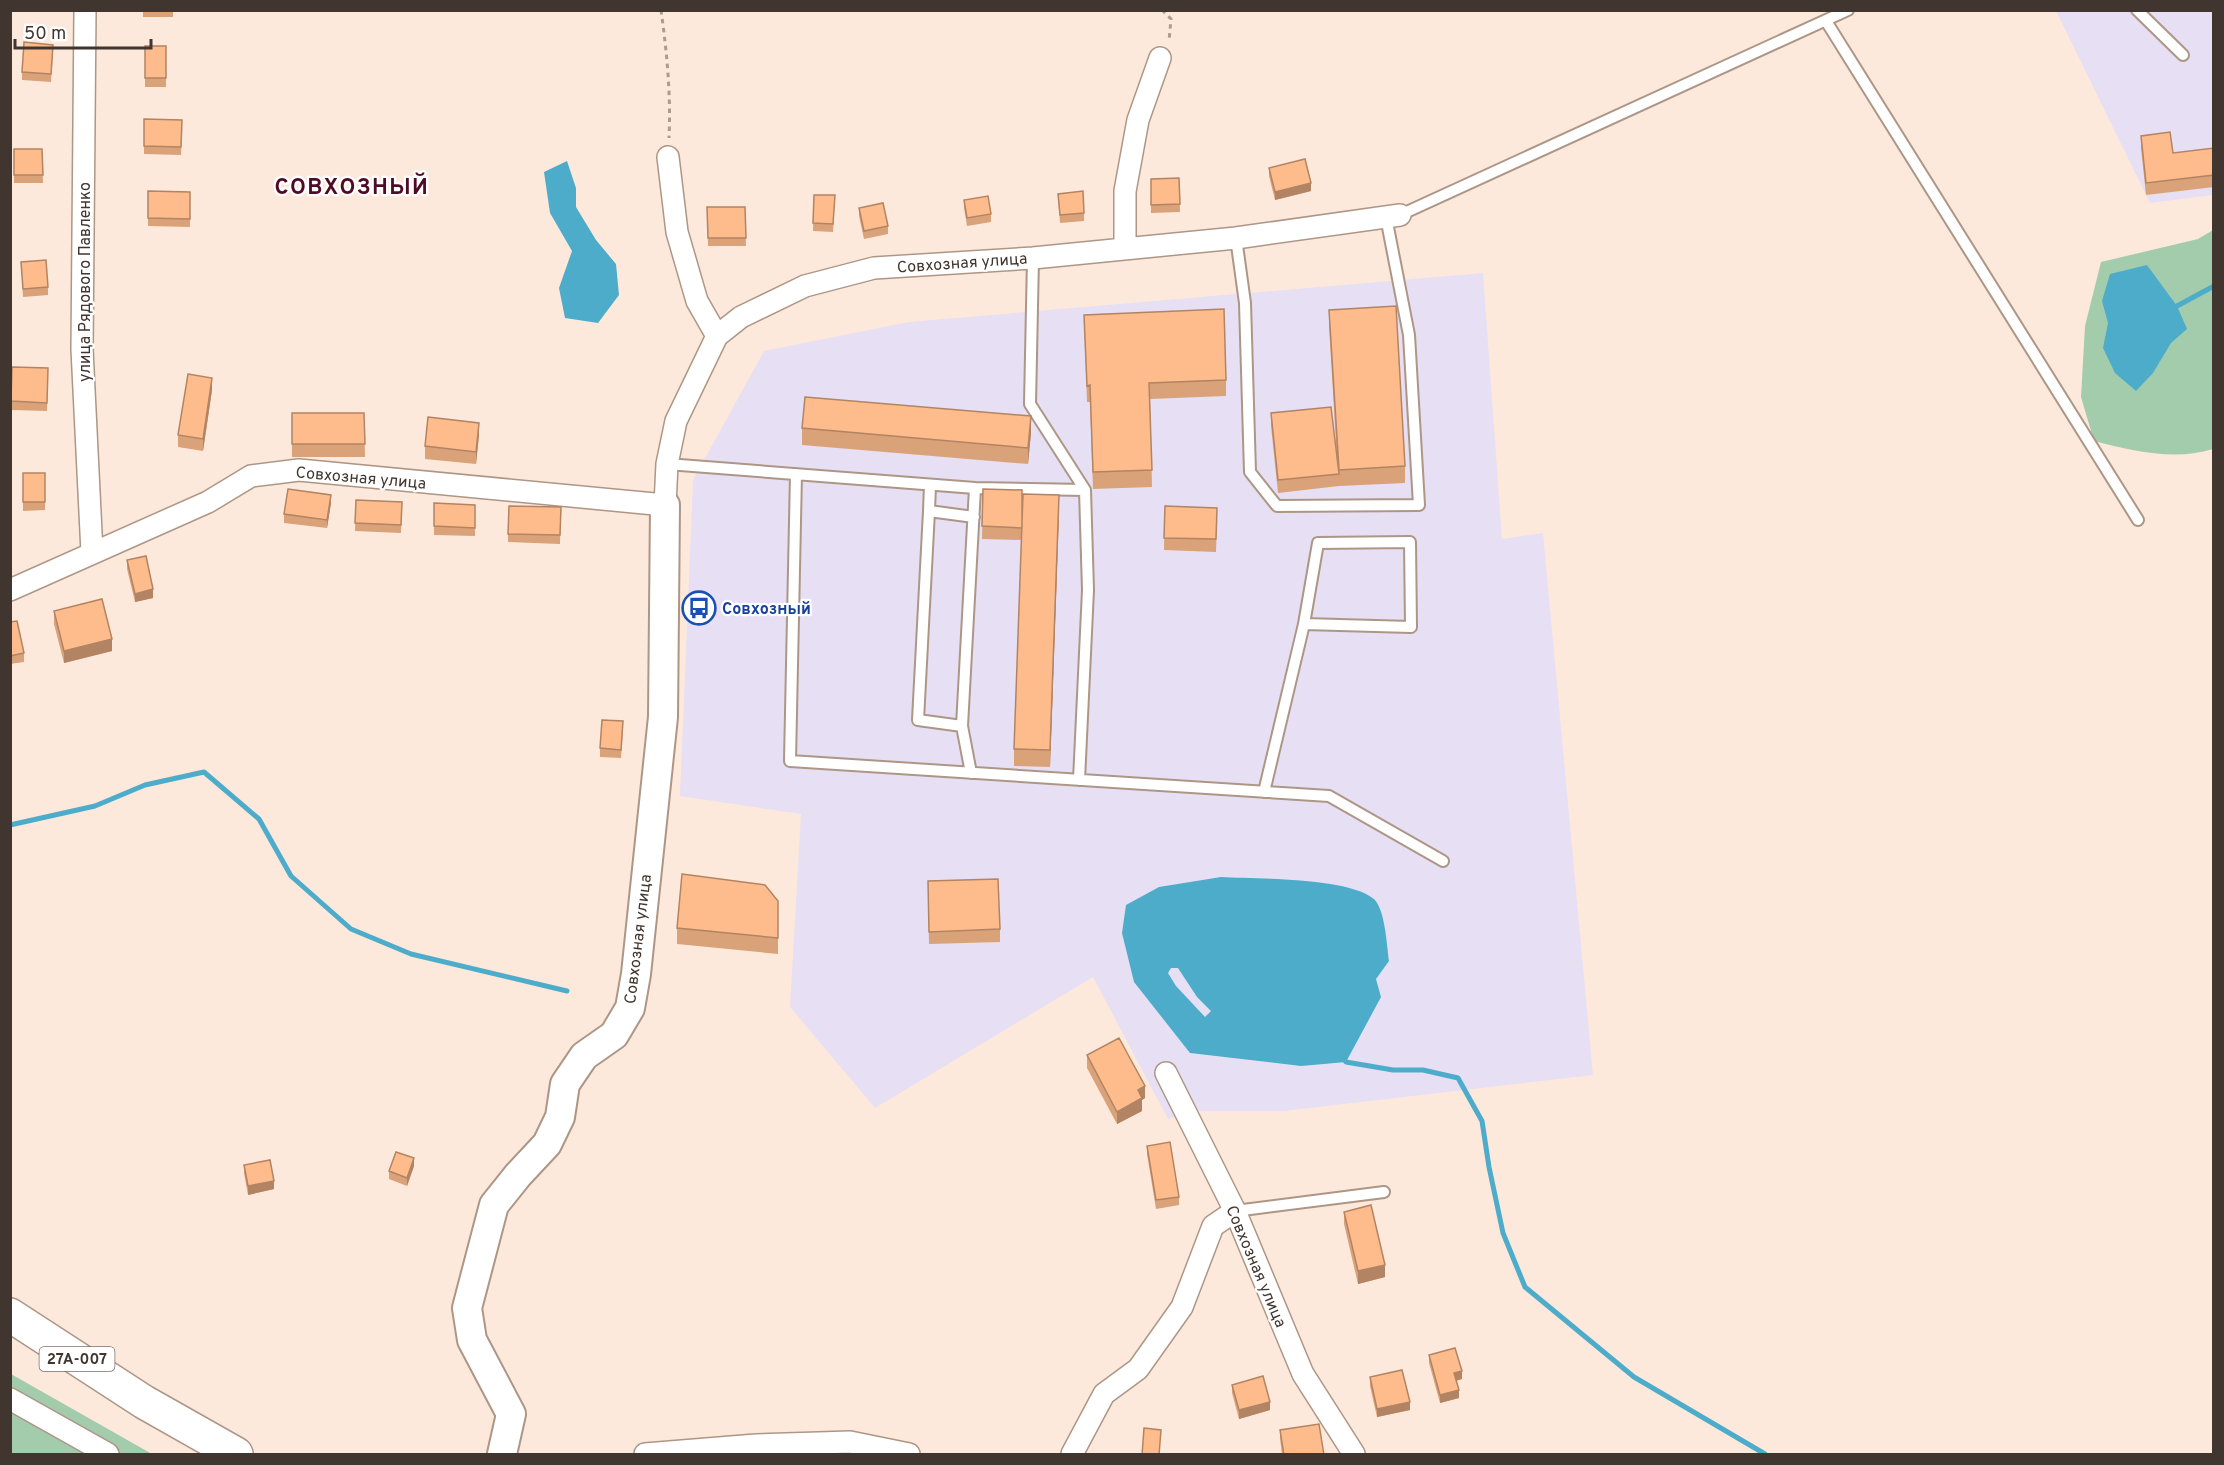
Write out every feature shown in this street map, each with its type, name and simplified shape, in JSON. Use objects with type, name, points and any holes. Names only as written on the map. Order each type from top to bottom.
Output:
[{"type":"highway","name":"27А-007","points":[[10,1315],[144,1402],[236,1455]]},
{"type":"street","name":"улица Рядового Павленко","points":[[85,10],[82,349],[92,554]]},
{"type":"street","points":[[1125,249],[1125,191],[1138,120],[1160,58]]},
{"type":"street","points":[[668,158],[677,232],[697,301],[717,336]]},
{"type":"street","name":"Совхозная улица","points":[[502,1455],[511,1414],[472,1340],[467,1308],[494,1205],[546,1144],[560,1117],[565,1083],[584,1056],[614,1035],[630,1008],[636,974],[663,717],[667,464],[676,421],[717,336],[741,317],[805,286],[874,268],[1033,258],[1236,238],[1393,216]]},
{"type":"street","name":"Совхозная улица","points":[[10,590],[208,502],[251,476],[299,470],[665,505]]},
{"type":"street","name":"Совхозная улица","points":[[1166,1073],[1235,1211],[1303,1374],[1354,1455]]},
{"type":"street","points":[[1072,1455],[1104,1394],[1138,1369],[1182,1307],[1213,1226],[1235,1211]]},
{"type":"street","points":[[10,1399],[105,1454]]},
{"type":"street","points":[[645,1455],[756,1445],[850,1442],[909,1455]]},
{"type":"lane","points":[[1236,238],[1245,303],[1250,472],[1277,506],[1419,505],[1408,335],[1393,216],[1848,10]]},
{"type":"lane","points":[[2137,10],[2183,55]]},
{"type":"lane","points":[[1826,21],[2138,520]]},
{"type":"lane","points":[[1033,258],[1030,404],[1085,490],[1088,590],[1079,780]]},
{"type":"lane","points":[[667,464],[975,488],[1085,490]]},
{"type":"lane","points":[[796,474],[790,761],[1329,796],[1443,861]]},
{"type":"lane","points":[[930,485],[918,720],[962,726]]},
{"type":"lane","points":[[971,773],[962,726],[975,488]]},
{"type":"lane","points":[[929,511],[974,517]]},
{"type":"lane","points":[[1264,792],[1304,624],[1318,543],[1410,542],[1411,627],[1304,624]]},
{"type":"lane","points":[[1235,1211],[1384,1192]]},
{"type":"path","points":[[661,10],[668,56],[671,105],[668,158]]},
{"type":"path","points":[[1160,58],[1171,38],[1171,19],[1162,10]]},
{"type":"shaded area","points":[[2056,11],[2213,11],[2213,195],[2150,203]]},
{"type":"shaded area","points":[[1483,273],[1502,539],[1543,533],[1593,1075],[1284,1111],[1194,1111],[1168,1119],[1093,977],[875,1108],[790,1007],[801,814],[680,796],[693,480],[764,351],[909,322]]},
{"type":"green space","points":[[2213,230],[2213,449],[2198,453],[2168,454],[2139,451],[2094,441],[2081,397],[2085,326],[2101,262],[2198,239]]},
{"type":"green space","points":[[11,1374],[152,1454],[11,1454]]},
{"type":"water","points":[[567,161],[576,188],[576,207],[596,240],[616,264],[619,295],[598,323],[565,318],[559,288],[572,251],[550,213],[544,172]]},
{"type":"water","points":[[2147,265],[2177,306],[2187,329],[2171,343],[2153,373],[2136,391],[2115,373],[2103,348],[2108,323],[2102,301],[2110,274]]},
{"type":"water","points":[[1221,877],[1301,880],[1344,887],[1374,899],[1383,919],[1389,961],[1376,979],[1381,997],[1346,1062],[1301,1066],[1190,1053],[1134,982],[1122,933],[1126,905],[1159,887]],"holes":[[[1171,968],[1178,968],[1197,997],[1211,1011],[1205,1017],[1176,986],[1168,973]]]},
{"type":"building","points":[[24,42],[53,45],[51,74],[22,72]]},
{"type":"building","points":[[145,46],[166,46],[166,78],[145,78]]},
{"type":"building","points":[[144,119],[182,120],[181,147],[144,146]]},
{"type":"building","points":[[2170,132],[2173,153],[2214,148],[2214,175],[2146,183],[2141,136]]},
{"type":"building","points":[[14,149],[42,149],[43,175],[14,175]]},
{"type":"building","points":[[1305,159],[1311,183],[1275,192],[1269,168]]},
{"type":"building","points":[[1179,178],[1180,204],[1151,205],[1151,179]]},
{"type":"building","points":[[148,191],[190,192],[190,219],[148,218]]},
{"type":"building","points":[[1083,191],[1084,213],[1060,215],[1058,194]]},
{"type":"building","points":[[814,195],[835,195],[833,224],[813,223]]},
{"type":"building","points":[[988,196],[991,214],[967,218],[964,200]]},
{"type":"building","points":[[883,203],[888,226],[864,231],[859,208]]},
{"type":"building","points":[[707,207],[745,207],[746,238],[708,238]]},
{"type":"building","points":[[46,260],[48,287],[23,289],[21,262]]},
{"type":"building","points":[[1396,306],[1405,466],[1339,470],[1329,310]]},
{"type":"building","points":[[1224,309],[1226,380],[1149,383],[1152,470],[1093,472],[1090,385],[1087,386],[1084,315]]},
{"type":"building","points":[[12,367],[48,368],[47,403],[11,401]]},
{"type":"building","points":[[188,374],[212,378],[203,439],[178,435]]},
{"type":"building","points":[[805,397],[1031,416],[1028,448],[802,428]]},
{"type":"building","points":[[1331,407],[1339,474],[1278,480],[1271,413]]},
{"type":"building","points":[[292,413],[364,413],[365,444],[292,444]]},
{"type":"building","points":[[428,417],[479,423],[476,452],[425,446]]},
{"type":"building","points":[[23,473],[45,473],[45,502],[23,502]]},
{"type":"building","points":[[288,489],[331,495],[327,520],[284,514]]},
{"type":"building","points":[[983,489],[1022,490],[1022,528],[982,526]]},
{"type":"building","points":[[1023,494],[1059,495],[1050,750],[1014,749]]},
{"type":"building","points":[[356,500],[402,502],[401,525],[355,523]]},
{"type":"building","points":[[434,503],[475,505],[475,528],[434,526]]},
{"type":"building","points":[[509,506],[561,507],[560,535],[508,534]]},
{"type":"building","points":[[1165,506],[1217,508],[1216,539],[1164,538]]},
{"type":"building","points":[[146,556],[153,589],[135,594],[127,560]]},
{"type":"building","points":[[102,599],[112,639],[64,651],[54,611]]},
{"type":"building","points":[[17,621],[24,653],[10,656],[10,622]]},
{"type":"building","points":[[602,720],[623,721],[621,750],[600,748]]},
{"type":"building","points":[[682,874],[765,885],[778,901],[778,938],[677,928]]},
{"type":"building","points":[[998,879],[1000,929],[929,932],[928,881]]},
{"type":"building","points":[[1119,1038],[1145,1086],[1138,1090],[1142,1098],[1117,1112],[1087,1055]]},
{"type":"building","points":[[1170,1142],[1179,1197],[1156,1200],[1147,1146]]},
{"type":"building","points":[[396,1152],[414,1158],[407,1178],[389,1171]]},
{"type":"building","points":[[270,1160],[274,1181],[248,1186],[244,1165]]},
{"type":"building","points":[[1371,1205],[1385,1265],[1358,1271],[1344,1212]]},
{"type":"building","points":[[1455,1348],[1462,1371],[1454,1373],[1459,1390],[1440,1395],[1429,1355]]},
{"type":"building","points":[[1402,1370],[1410,1402],[1377,1409],[1370,1377]]},
{"type":"building","points":[[1263,1376],[1270,1402],[1239,1410],[1232,1385]]},
{"type":"building","points":[[1319,1424],[1324,1455],[1284,1455],[1280,1430]]},
{"type":"building","points":[[1144,1428],[1161,1430],[1159,1455],[1142,1455]]},
{"type":"waterway","points":[[2177,306],[2214,286]]},
{"type":"waterway","points":[[10,825],[95,806],[145,785],[204,772],[259,819],[291,876],[351,929],[411,954],[567,991]]},
{"type":"waterway","points":[[1342,1057],[1346,1062],[1393,1070],[1423,1070],[1458,1078],[1482,1121],[1503,1233],[1525,1287],[1634,1377],[1765,1454]]},
{"type":"place","name":"Совхозный","points":[[699,608]]},
{"type":"district","name":"СОВХОЗНЫЙ","points":[[352,186]]}]
